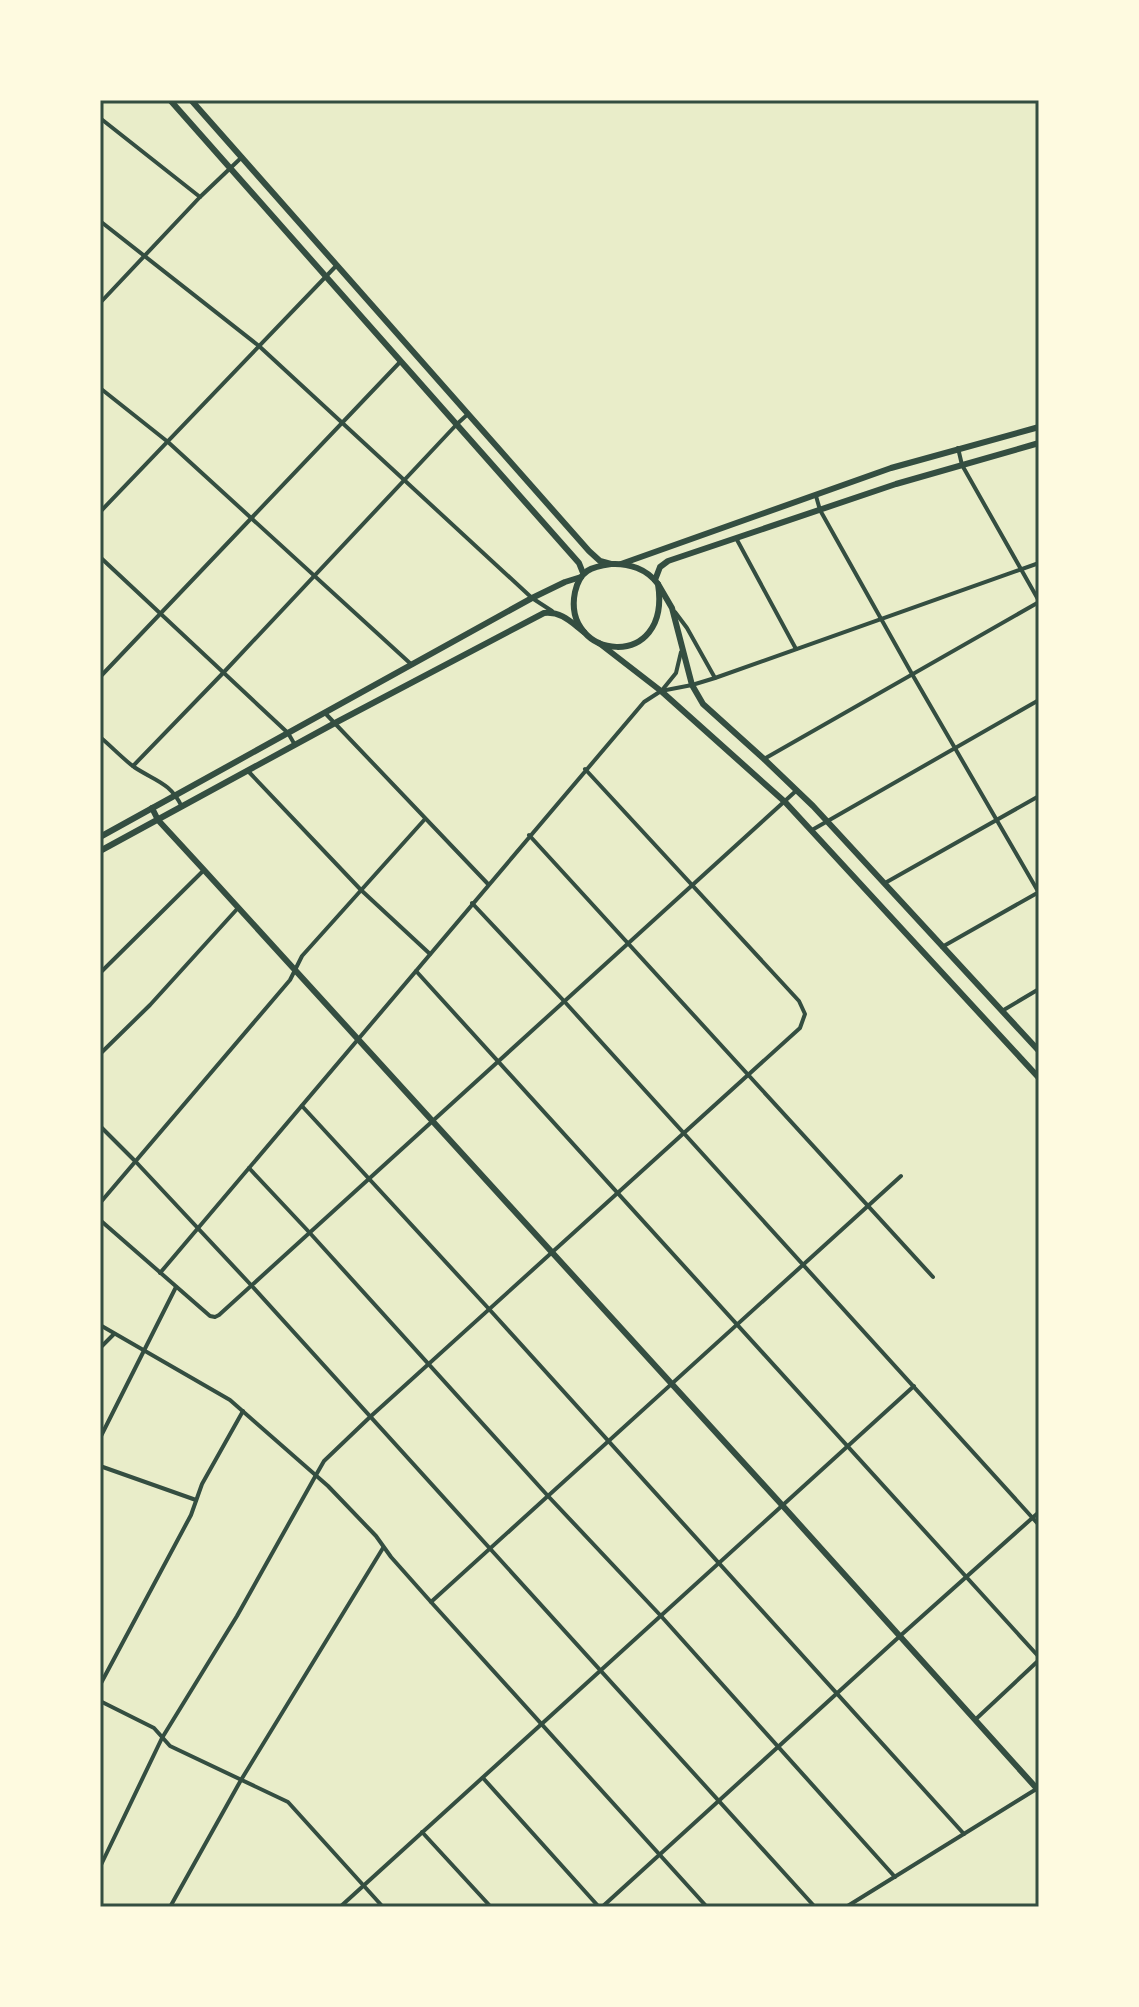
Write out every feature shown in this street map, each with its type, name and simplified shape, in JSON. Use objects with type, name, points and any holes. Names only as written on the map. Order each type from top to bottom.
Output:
[{"type":"main road","points":[[170,100],[579,563],[582,575],[574,605],[584,632]]},
{"type":"main road","points":[[191,100],[594,557],[611,564]]},
{"type":"main road","points":[[621,564],[891,468],[1039,427]]},
{"type":"main road","points":[[599,643],[628,646],[648,635],[657,616],[660,567],[668,561],[896,484],[1039,443]]},
{"type":"main road","points":[[100,837],[532,598],[599,566],[621,564],[635,567],[657,582],[672,608],[692,685],[703,704],[797,790],[1039,1051]]},
{"type":"main road","points":[[100,851],[335,723],[544,613],[554,612],[661,691],[785,802],[1039,1078]]},
{"type":"main road","points":[[152,808],[158,820],[1038,1789]]},
{"type":"street","points":[[100,118],[200,197]]},
{"type":"street","points":[[100,303],[242,157]]},
{"type":"street","points":[[100,221],[259,346],[532,598],[554,612]]},
{"type":"street","points":[[100,512],[336,266]]},
{"type":"street","points":[[100,677],[401,361]]},
{"type":"street","points":[[100,388],[168,442],[412,666]]},
{"type":"street","points":[[133,766],[469,413]]},
{"type":"street","points":[[764,759],[1039,602],[962,465],[958,448]]},
{"type":"street","points":[[816,494],[820,510],[1039,892],[942,947]]},
{"type":"street","points":[[736,538],[796,650]]},
{"type":"street","points":[[100,557],[288,733],[295,745]]},
{"type":"street","points":[[661,691],[715,678],[1039,563]]},
{"type":"street","points":[[672,608],[715,678]]},
{"type":"street","points":[[160,1273],[585,769],[644,702],[661,691],[676,673],[682,647]]},
{"type":"street","points":[[812,830],[1039,700]]},
{"type":"street","points":[[325,713],[488,884]]},
{"type":"street","points":[[100,737],[133,766],[164,783],[182,807]]},
{"type":"street","points":[[100,1867],[162,1738],[237,1616],[324,1461],[800,1028],[805,1014],[799,1001],[585,769]]},
{"type":"street","points":[[248,771],[361,890],[430,954]]},
{"type":"street","points":[[100,1220],[210,1316],[215,1317],[797,790]]},
{"type":"street","points":[[885,883],[1039,796]]},
{"type":"street","points":[[100,1203],[290,980],[302,956],[425,819]]},
{"type":"street","points":[[529,835],[933,1277]]},
{"type":"street","points":[[100,973],[204,870]]},
{"type":"street","points":[[472,903],[1039,1525]]},
{"type":"street","points":[[100,1054],[150,1005],[238,908]]},
{"type":"street","points":[[416,971],[1039,1659],[976,1719]]},
{"type":"street","points":[[1002,1011],[1039,989]]},
{"type":"street","points":[[302,1106],[964,1834]]},
{"type":"street","points":[[100,1126],[251,1285],[815,1907]]},
{"type":"street","points":[[249,1168],[661,1616],[895,1877]]},
{"type":"street","points":[[431,1602],[901,1176]]},
{"type":"street","points":[[100,1438],[176,1287]]},
{"type":"street","points":[[100,1325],[230,1400],[328,1486],[707,1907]]},
{"type":"street","points":[[100,1348],[114,1334]]},
{"type":"street","points":[[340,1907],[914,1386]]},
{"type":"street","points":[[100,1685],[191,1515],[202,1484],[244,1411]]},
{"type":"street","points":[[100,1466],[196,1500]]},
{"type":"street","points":[[483,1778],[600,1907],[1039,1512]]},
{"type":"street","points":[[170,1907],[241,1780],[383,1546]]},
{"type":"street","points":[[100,1701],[154,1728],[170,1746],[288,1802],[383,1907]]},
{"type":"street","points":[[846,1907],[1038,1789]]},
{"type":"street","points":[[422,1832],[491,1907]]}]
